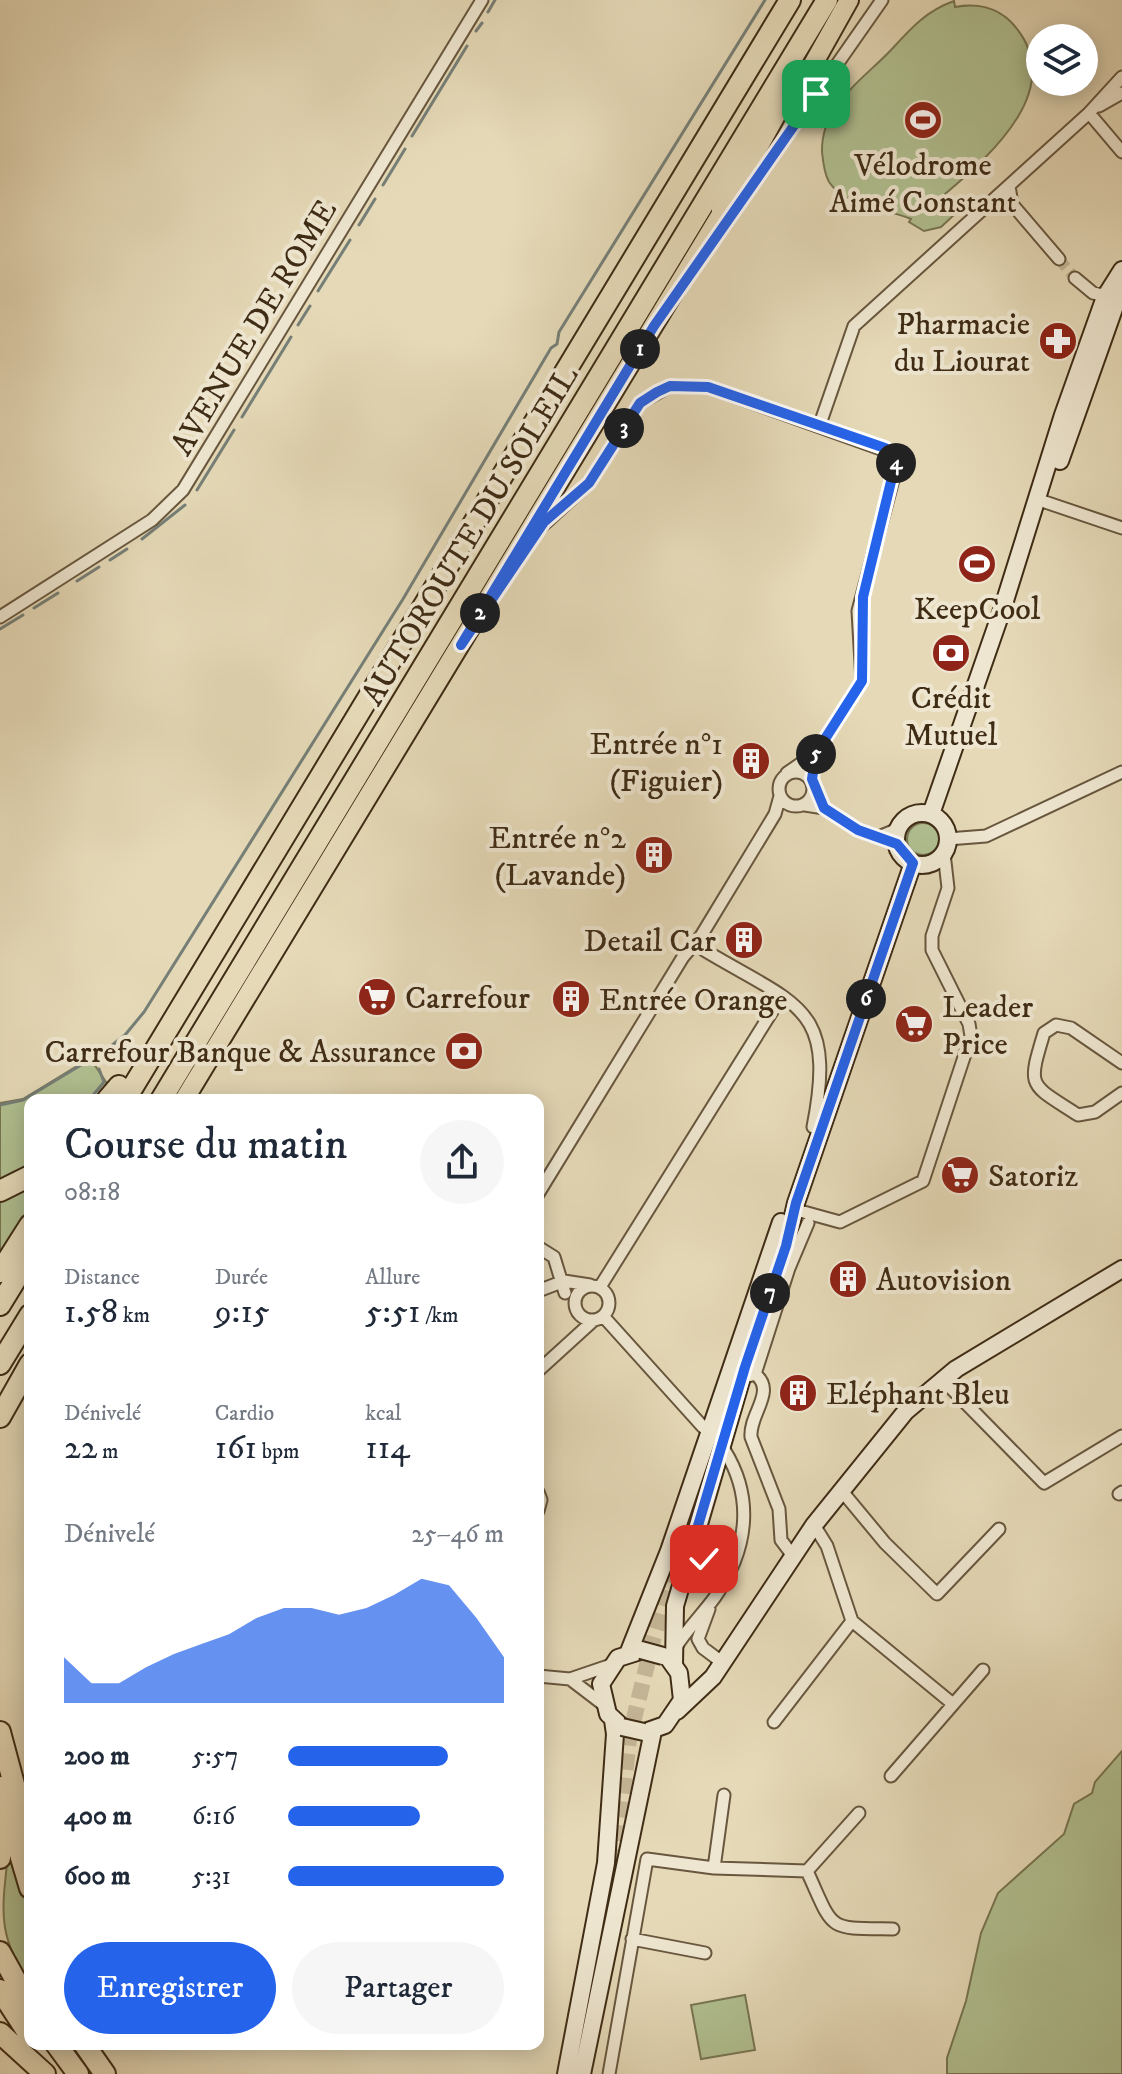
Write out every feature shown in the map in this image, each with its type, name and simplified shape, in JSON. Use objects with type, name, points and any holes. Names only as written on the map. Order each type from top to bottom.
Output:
[{"type":"highway","name":"AUTOROUTE DU SOLEIL","points":[[116,1094],[250,894],[790,0]]},
{"type":"highway","name":"AUTOROUTE DU SOLEIL","points":[[165,1094],[827,0]]},
{"type":"highway","points":[[722,211],[839,0]]},
{"type":"highway","points":[[0,1191],[24,1179]]},
{"type":"highway","points":[[0,1272],[24,1234]]},
{"type":"highway","points":[[0,1305],[24,1266]]},
{"type":"highway","points":[[0,1364],[24,1325]]},
{"type":"highway","points":[[0,1417],[24,1375]]},
{"type":"highway","points":[[0,1732],[24,1822]]},
{"type":"highway","points":[[0,1787],[24,1868]]},
{"type":"highway","points":[[0,1826],[0,1858]]},
{"type":"highway","points":[[0,1952],[24,1995]]},
{"type":"highway","points":[[0,1990],[24,2027]]},
{"type":"highway","points":[[0,2033],[45,2074]]},
{"type":"highway","points":[[40,2050],[58,2074]]},
{"type":"highway","points":[[60,2050],[78,2074]]},
{"type":"highway","points":[[88,2050],[105,2074]]},
{"type":"main road","points":[[188,1094],[722,211],[767,145],[849,0]]},
{"type":"main road","points":[[1003,607],[1045,502],[1122,270]]},
{"type":"main road","points":[[931,814],[1003,607],[1063,415],[1116,292]]},
{"type":"main road","points":[[648,1732],[617,1724],[604,1705],[601,1684],[611,1665],[634,1652],[736,1348],[796,1203],[913,863],[898,836],[915,814],[931,814],[943,824],[942,857],[913,863]]},
{"type":"main road","points":[[677,1711],[683,1687],[672,1661],[675,1606],[747,1374],[813,1127]]},
{"type":"main road","points":[[566,2074],[590,1993],[648,1732],[677,1711],[713,1677],[814,1525],[897,1421],[942,1379],[1122,1269]]},
{"type":"main road","points":[[747,1374],[699,1490],[748,1323]]},
{"type":"main road","points":[[0,1403],[24,1364]]},
{"type":"main road","points":[[634,1652],[672,1661],[694,1681],[713,1677]]},
{"type":"main road","points":[[582,2074],[606,1863],[617,1724]]},
{"type":"main road","points":[[590,1993],[615,1865],[590,1993]]},
{"type":"street","name":"AVENUE DE ROME","points":[[0,617],[152,520],[190,481],[482,0]]},
{"type":"street","points":[[654,326],[882,0]]},
{"type":"street","points":[[820,424],[854,326],[1089,113],[1122,77]]},
{"type":"street","points":[[1089,113],[1122,93]]},
{"type":"street","points":[[1089,113],[1122,152]]},
{"type":"street","points":[[1009,186],[1012,204],[1059,259]]},
{"type":"street","points":[[1077,280],[1116,292]]},
{"type":"street","points":[[461,645],[544,522],[589,483],[640,403],[670,386],[708,387],[820,424],[885,448],[896,461],[856,622],[863,672],[859,689],[816,753],[782,778],[775,814],[544,1184]]},
{"type":"street","points":[[1045,502],[1122,528]]},
{"type":"street","points":[[805,805],[810,800],[816,753]]},
{"type":"street","points":[[782,778],[795,772],[813,783],[824,808]]},
{"type":"street","points":[[796,1203],[800,1211],[844,1221],[919,1185],[925,1175],[971,1036],[969,1024],[932,950],[932,936],[948,888],[942,857],[1122,772]]},
{"type":"street","points":[[780,796],[791,806]]},
{"type":"street","points":[[775,814],[791,806],[824,808],[858,830],[881,836],[898,836]]},
{"type":"street","points":[[701,936],[704,950],[806,1015],[820,1046],[823,1070],[813,1127]]},
{"type":"street","points":[[575,1336],[577,1293],[595,1286],[781,997]]},
{"type":"street","points":[[766,1020],[779,1013],[806,1015]]},
{"type":"street","points":[[1122,1063],[1071,1028],[1056,1025],[1044,1033],[1032,1076],[1044,1092],[1078,1115],[1095,1112],[1122,1093]]},
{"type":"street","points":[[782,1240],[821,1218]]},
{"type":"street","points":[[793,1556],[781,1540],[779,1509],[751,1437],[750,1427],[765,1392],[764,1384],[747,1374],[808,1223]]},
{"type":"street","points":[[544,1251],[554,1257],[563,1288],[584,1318],[598,1318],[703,1427]]},
{"type":"street","points":[[544,1290],[595,1286],[609,1299],[598,1318],[544,1366]]},
{"type":"street","points":[[942,1379],[1044,1483],[1122,1436]]},
{"type":"street","points":[[672,1661],[734,1564],[745,1498],[738,1473],[725,1451]]},
{"type":"street","points":[[841,1490],[885,1543],[937,1594],[999,1529]]},
{"type":"street","points":[[814,1525],[827,1546],[852,1621],[953,1704]]},
{"type":"street","points":[[697,1529],[700,1552],[709,1563],[721,1562],[739,1544]]},
{"type":"street","points":[[714,1598],[698,1639],[703,1648],[723,1663]]},
{"type":"street","points":[[774,1722],[852,1621]]},
{"type":"street","points":[[544,1677],[570,1679],[611,1665]]},
{"type":"street","points":[[891,1776],[983,1670]]},
{"type":"street","points":[[570,1679],[604,1705]]},
{"type":"street","points":[[714,1868],[724,1795]]},
{"type":"street","points":[[609,2074],[647,1859],[714,1868],[807,1871],[859,1813]]},
{"type":"street","points":[[807,1871],[831,1922],[840,1928],[893,1929]]},
{"type":"street","points":[[632,1939],[705,1953]]},
{"type":"green space","name":"Vélodrome Aimé Constant","points":[[954,1],[955,7],[986,8],[1000,13],[1012,23],[1026,44],[1028,96],[1018,118],[1002,139],[945,194],[944,201],[955,214],[941,227],[924,231],[909,222],[911,219],[845,197],[829,182],[822,152],[828,120],[836,106],[906,34],[935,10]]},
{"type":"green space","points":[[923,823],[934,828],[939,839],[934,850],[923,855],[912,850],[907,839],[912,828]]},
{"type":"green space","points":[[90,1058],[110,1088],[105,1094],[31,1094]]},
{"type":"green space","points":[[23,1099],[24,1171],[0,1185],[0,1103]]},
{"type":"green space","points":[[24,1182],[24,1219],[0,1257],[0,1194]]},
{"type":"green space","points":[[1122,1751],[1122,2074],[947,2074],[947,2058],[966,2001],[981,1933],[998,1893],[1064,1834],[1074,1804],[1092,1793],[1095,1782]]},
{"type":"green space","points":[[8,1856],[19,1858],[24,1882],[24,1977],[8,1940],[4,1897]]},
{"type":"green space","points":[[745,1995],[755,2050],[701,2059],[691,2005]]},
{"type":"waterway","points":[[488,12],[495,0]]},
{"type":"waterway","points":[[102,1053],[125,1035],[144,1012],[403,599],[551,348],[557,344],[559,332],[765,0]]},
{"type":"waterway","points":[[476,31],[482,23]]},
{"type":"waterway","points":[[412,136],[467,46]]},
{"type":"waterway","points":[[383,185],[405,149]]},
{"type":"waterway","points":[[359,225],[375,199]]},
{"type":"waterway","points":[[318,291],[350,240]]},
{"type":"waterway","points":[[298,325],[310,306]]},
{"type":"waterway","points":[[242,417],[291,337]]},
{"type":"waterway","points":[[197,490],[234,430]]},
{"type":"waterway","points":[[142,539],[185,505]]},
{"type":"waterway","points":[[110,560],[127,549]]},
{"type":"waterway","points":[[77,581],[99,567]]},
{"type":"waterway","points":[[34,608],[58,593]]},
{"type":"waterway","points":[[0,629],[23,615]]},
{"type":"waterway","points":[[33,1094],[96,1056]]},
{"type":"waterway","points":[[94,1094],[104,1082],[99,1069]]},
{"type":"waterway","points":[[0,1105],[24,1099]]},
{"type":"tunnel","points":[[1059,259],[1075,278]]},
{"type":"tunnel","points":[[615,1865],[629,1739],[653,1640],[699,1490]]},
{"type":"place","name":"Vélodrome Aimé Constant","points":[[923,120]]},
{"type":"place","name":"Pharmacie du Liourat","points":[[1058,341]]},
{"type":"place","name":"KeepCool","points":[[977,564]]},
{"type":"place","name":"Crédit Mutuel","points":[[951,653]]},
{"type":"place","name":"Entrée n°1 (Figuier)","points":[[751,761]]},
{"type":"place","name":"Entrée n°2 (Lavande)","points":[[654,855]]},
{"type":"place","name":"Detail Car","points":[[744,940]]},
{"type":"place","name":"Carrefour","points":[[377,997]]},
{"type":"place","name":"Entrée Orange","points":[[571,999]]},
{"type":"place","name":"Leader Price","points":[[914,1024]]},
{"type":"place","name":"Carrefour Banque & Assurance","points":[[464,1051]]},
{"type":"place","name":"Satoriz","points":[[960,1175]]},
{"type":"place","name":"Autovision","points":[[848,1279]]},
{"type":"place","name":"Eléphant Bleu","points":[[798,1393]]},
{"type":"route","points":[[704,1559],[697,1543],[697,1529],[719,1453],[786,1246],[796,1203],[913,863],[900,852],[897,844],[858,830],[824,808],[812,779],[816,753],[862,681],[863,597],[896,461],[885,448],[820,424],[708,387],[691,384],[670,386],[640,403],[589,483],[544,522],[461,645],[654,326],[816,94]]}]
